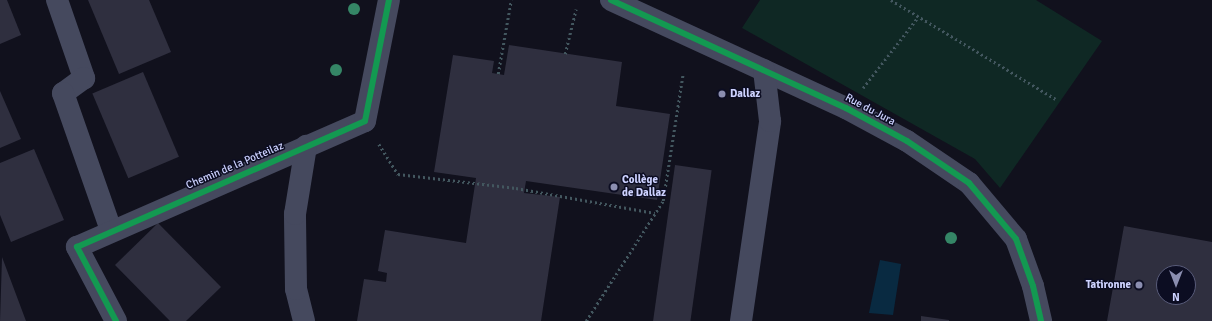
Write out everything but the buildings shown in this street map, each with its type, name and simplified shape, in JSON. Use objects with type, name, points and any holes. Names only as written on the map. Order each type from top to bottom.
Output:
[{"type":"street","points":[[57,0],[84,78],[63,93],[111,230]]},
{"type":"street","points":[[366,121],[389,0]]},
{"type":"street","name":"Rue du Jura","points":[[611,0],[846,108],[907,141],[969,184],[1016,239],[1033,286],[1040,321]]},
{"type":"street","points":[[741,321],[770,121],[764,70]]},
{"type":"street","name":"Chemin de la Potteilaz","points":[[116,321],[77,247],[111,230],[366,121]]},
{"type":"street","points":[[304,321],[296,289],[295,214],[306,146]]},
{"type":"path","points":[[498,74],[511,0]]},
{"type":"path","points":[[891,0],[1056,99]]},
{"type":"path","points":[[565,54],[576,9]]},
{"type":"path","points":[[861,90],[918,17]]},
{"type":"path","points":[[586,321],[663,200],[683,74]]},
{"type":"path","points":[[366,121],[398,174],[516,188],[655,213]]},
{"type":"green space","points":[[760,0],[1036,0],[1102,41],[1000,188],[975,159],[742,28]]},
{"type":"water","points":[[880,260],[901,264],[893,315],[869,313]]},
{"type":"cycle path","points":[[116,321],[77,247],[365,121],[389,0]]},
{"type":"cycle path","points":[[611,0],[846,108],[907,141],[969,183],[1016,239],[1033,286],[1041,321]]},
{"type":"place","name":"Dallaz","points":[[722,94]]},
{"type":"place","name":"Collège de Dallaz","points":[[614,187]]},
{"type":"place","name":"Tatironne","points":[[1139,285]]}]
